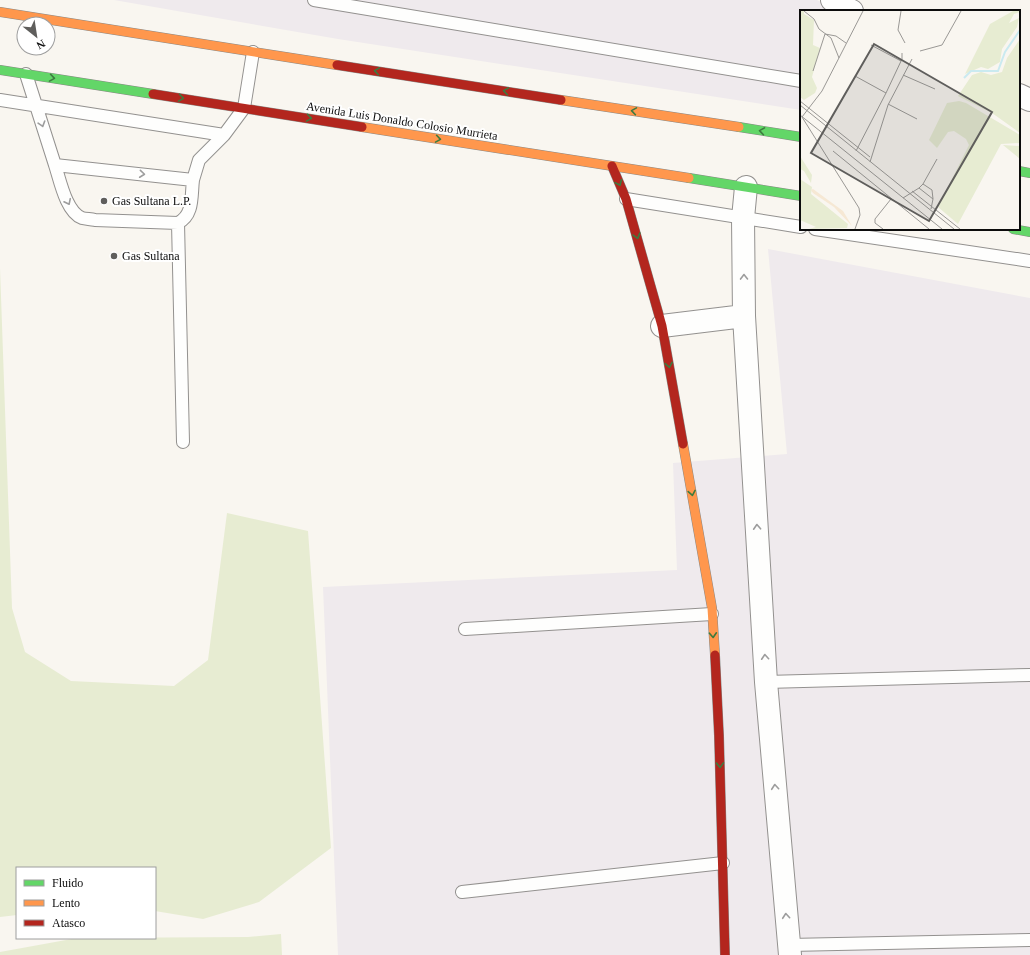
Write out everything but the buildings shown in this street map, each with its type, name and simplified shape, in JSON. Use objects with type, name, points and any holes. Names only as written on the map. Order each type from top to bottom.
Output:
[{"type":"main road","points":[[0,12],[800,137]]},
{"type":"main road","name":"Avenida Luis Donaldo Colosio Murrieta","points":[[0,70],[800,196]]},
{"type":"main road","points":[[612,166],[626,199],[662,326],[712,614],[719,736],[725,955]]},
{"type":"main road","points":[[1020,171],[1030,173]]},
{"type":"main road","points":[[1019,230],[1030,232]]},
{"type":"street","points":[[832,0],[850,10]]},
{"type":"street","points":[[1020,95],[1030,100]]},
{"type":"street","points":[[746,187],[743,218],[744,316],[766,682],[789,950]]},
{"type":"street","points":[[662,326],[744,316]]},
{"type":"lane","points":[[314,0],[331,1],[800,81]]},
{"type":"lane","points":[[26,74],[66,200],[73,211],[81,218],[178,223],[184,220],[189,213],[193,180],[199,160],[224,135],[244,108],[253,52]]},
{"type":"lane","points":[[0,100],[224,135]]},
{"type":"lane","points":[[55,165],[193,180]]},
{"type":"lane","points":[[626,199],[800,227]]},
{"type":"lane","points":[[178,223],[183,442]]},
{"type":"lane","points":[[822,230],[1030,261]]},
{"type":"lane","points":[[465,629],[712,614]]},
{"type":"lane","points":[[766,682],[1030,675]]},
{"type":"lane","points":[[462,892],[723,863]]},
{"type":"lane","points":[[789,950],[1030,940]]},
{"type":"shaded area","points":[[114,0],[817,0],[836,10],[800,10],[800,110],[338,39]]},
{"type":"shaded area","points":[[768,249],[1030,298],[1030,955],[338,955],[323,587],[677,570],[673,463],[787,454]]},
{"type":"green space","points":[[0,268],[12,608],[25,652],[71,681],[174,686],[208,660],[227,513],[308,531],[331,848],[259,902],[203,919],[156,911],[156,867],[16,867],[16,915],[0,917]]},
{"type":"green space","points":[[281,934],[282,955],[0,955],[0,952],[72,939],[248,937]]},
{"type":"traffic: fast","points":[[0,70],[153,94]]},
{"type":"traffic: fast","points":[[739,127],[800,137]]},
{"type":"traffic: fast","points":[[1020,171],[1030,173]]},
{"type":"traffic: fast","points":[[689,178],[800,196]]},
{"type":"traffic: fast","points":[[1019,230],[1030,232]]},
{"type":"traffic: slow","points":[[0,12],[337,65]]},
{"type":"traffic: slow","points":[[561,100],[739,127]]},
{"type":"traffic: slow","points":[[362,127],[689,178]]},
{"type":"traffic: slow","points":[[683,444],[712,608],[715,655]]},
{"type":"traffic: jam","points":[[337,65],[561,100]]},
{"type":"traffic: jam","points":[[153,94],[362,127]]},
{"type":"traffic: jam","points":[[612,166],[626,199],[662,326],[683,444]]},
{"type":"traffic: jam","points":[[715,655],[719,736],[725,955]]},
{"type":"place","name":"Gas Sultana L.P.","points":[[104,201]]},
{"type":"place","name":"Gas Sultana","points":[[114,256]]}]
